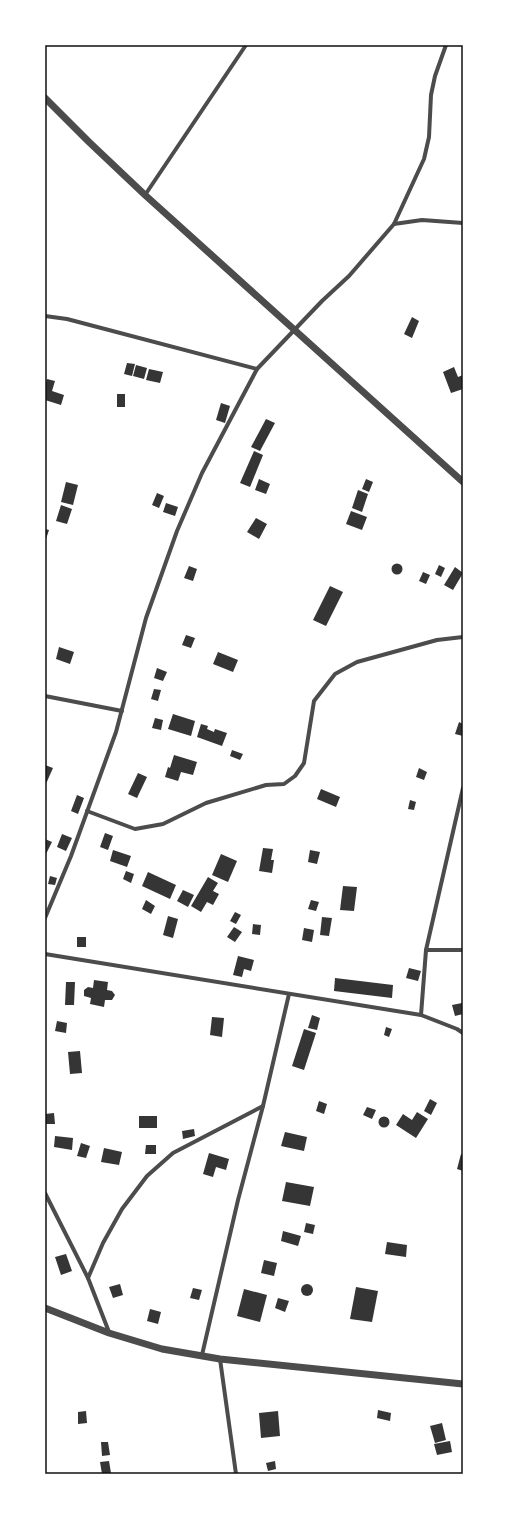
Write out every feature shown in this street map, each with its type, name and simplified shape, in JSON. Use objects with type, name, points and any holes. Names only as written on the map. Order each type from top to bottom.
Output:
[{"type":"street","points":[[145,195],[246,45]]},
{"type":"street","points":[[45,918],[71,856],[116,732],[146,618],[177,531],[202,473],[257,369],[322,301],[349,276],[394,224],[424,158],[429,137],[435,76],[446,45]]},
{"type":"street","points":[[45,98],[145,195],[463,482]]},
{"type":"street","points":[[394,224],[422,220],[463,223]]},
{"type":"street","points":[[45,316],[67,319],[257,369]]},
{"type":"street","points":[[87,811],[135,829],[163,824],[206,803],[258,787],[284,784],[295,776],[304,763],[314,701],[335,674],[357,662],[436,640],[463,637]]},
{"type":"street","points":[[45,696],[122,711]]},
{"type":"street","points":[[421,1015],[426,950],[463,788]]},
{"type":"street","points":[[426,950],[463,950]]},
{"type":"street","points":[[45,954],[421,1015],[457,1028],[463,1033]]},
{"type":"street","points":[[202,1355],[238,1200],[263,1106],[289,994]]},
{"type":"street","points":[[88,1278],[103,1242],[122,1209],[147,1176],[173,1153],[263,1106]]},
{"type":"street","points":[[45,1193],[88,1278],[109,1334]]},
{"type":"street","points":[[45,1308],[109,1334],[162,1349],[220,1359],[463,1384]]},
{"type":"street","points":[[220,1359],[236,1474]]},
{"type":"building","points":[[412,317],[419,321],[412,338],[404,334]]},
{"type":"building","points":[[127,363],[135,364],[132,376],[124,374]]},
{"type":"building","points":[[136,365],[147,368],[144,379],[133,376]]},
{"type":"building","points":[[454,367],[458,377],[463,375],[463,389],[451,393],[443,372]]},
{"type":"building","points":[[149,369],[163,372],[160,383],[146,380]]},
{"type":"building","points":[[47,379],[55,381],[52,391],[64,395],[61,405],[45,400],[45,385]]},
{"type":"building","points":[[117,394],[125,394],[125,407],[117,407]]},
{"type":"building","points":[[221,403],[230,406],[225,423],[216,420]]},
{"type":"building","points":[[266,419],[275,423],[260,451],[251,447]]},
{"type":"building","points":[[254,451],[263,455],[250,487],[240,483]]},
{"type":"building","points":[[259,479],[270,484],[266,494],[255,490]]},
{"type":"building","points":[[366,479],[373,482],[369,492],[362,489]]},
{"type":"building","points":[[66,482],[78,485],[73,505],[61,502]]},
{"type":"building","points":[[358,490],[368,494],[362,512],[352,508]]},
{"type":"building","points":[[157,493],[164,496],[159,508],[152,505]]},
{"type":"building","points":[[166,503],[178,507],[175,516],[163,512]]},
{"type":"building","points":[[61,505],[72,509],[67,524],[56,521]]},
{"type":"building","points":[[351,511],[367,517],[362,530],[346,524]]},
{"type":"building","points":[[256,518],[267,524],[259,539],[247,532]]},
{"type":"building","points":[[45,529],[49,530],[45,542]]},
{"type":"building","points":[[397,563],[401,565],[403,569],[401,573],[397,575],[393,573],[391,569],[393,565]]},
{"type":"building","points":[[439,565],[445,568],[441,577],[435,574]]},
{"type":"building","points":[[189,566],[197,569],[193,581],[184,578]]},
{"type":"building","points":[[455,567],[463,573],[453,590],[444,585]]},
{"type":"building","points":[[423,572],[430,575],[426,584],[419,581]]},
{"type":"building","points":[[330,586],[343,592],[326,626],[313,620]]},
{"type":"building","points":[[186,635],[195,638],[191,648],[182,645]]},
{"type":"building","points":[[59,647],[74,652],[70,664],[56,659]]},
{"type":"building","points":[[218,652],[238,660],[233,672],[213,664]]},
{"type":"building","points":[[157,668],[167,672],[163,681],[154,678]]},
{"type":"building","points":[[154,689],[161,690],[158,701],[151,699]]},
{"type":"building","points":[[173,714],[195,721],[191,736],[168,729]]},
{"type":"building","points":[[155,718],[163,720],[161,730],[152,728]]},
{"type":"building","points":[[459,722],[463,724],[463,736],[455,734]]},
{"type":"building","points":[[201,724],[208,726],[207,729],[214,732],[215,729],[227,733],[222,746],[197,737]]},
{"type":"building","points":[[232,750],[243,754],[240,760],[230,756]]},
{"type":"building","points":[[174,755],[197,762],[193,775],[181,772],[178,781],[165,777],[168,767],[170,768]]},
{"type":"building","points":[[45,765],[53,768],[45,786]]},
{"type":"building","points":[[419,768],[427,772],[424,780],[416,777]]},
{"type":"building","points":[[138,773],[147,777],[137,798],[128,794]]},
{"type":"building","points":[[321,789],[340,797],[336,807],[317,799]]},
{"type":"building","points":[[77,795],[84,798],[78,814],[71,811]]},
{"type":"building","points":[[410,800],[416,802],[414,810],[408,809]]},
{"type":"building","points":[[105,833],[113,836],[108,850],[100,847]]},
{"type":"building","points":[[62,834],[72,838],[66,851],[57,847]]},
{"type":"building","points":[[45,839],[52,842],[45,856]]},
{"type":"building","points":[[263,848],[273,849],[271,860],[274,860],[272,873],[259,871]]},
{"type":"building","points":[[113,850],[131,856],[127,867],[110,861]]},
{"type":"building","points":[[310,850],[320,852],[317,864],[308,862]]},
{"type":"building","points":[[221,854],[237,861],[228,882],[212,875]]},
{"type":"building","points":[[126,871],[134,874],[131,883],[123,879]]},
{"type":"building","points":[[148,872],[176,885],[170,899],[142,886]]},
{"type":"building","points":[[50,876],[57,878],[55,885],[48,884]]},
{"type":"building","points":[[208,877],[218,883],[213,891],[219,894],[213,905],[207,902],[201,912],[191,906]]},
{"type":"building","points":[[343,886],[357,887],[354,911],[340,910]]},
{"type":"building","points":[[183,890],[194,895],[188,907],[177,901]]},
{"type":"building","points":[[146,900],[155,906],[151,914],[142,909]]},
{"type":"building","points":[[311,900],[319,902],[316,911],[308,909]]},
{"type":"building","points":[[235,912],[241,915],[236,924],[230,921]]},
{"type":"building","points":[[168,916],[178,919],[173,938],[163,935]]},
{"type":"building","points":[[322,917],[332,918],[329,936],[320,935]]},
{"type":"building","points":[[253,924],[261,925],[260,935],[252,934]]},
{"type":"building","points":[[234,927],[242,932],[235,942],[227,937]]},
{"type":"building","points":[[304,928],[314,930],[312,942],[302,940]]},
{"type":"building","points":[[77,937],[86,937],[86,947],[77,947]]},
{"type":"building","points":[[238,956],[254,960],[251,971],[244,969],[242,977],[233,975]]},
{"type":"building","points":[[409,968],[421,971],[418,981],[406,978]]},
{"type":"building","points":[[335,978],[393,985],[392,998],[334,991]]},
{"type":"building","points":[[94,980],[108,982],[107,990],[112,991],[115,995],[112,1000],[105,1000],[104,1007],[90,1004],[91,998],[84,996],[84,990],[88,987],[93,988]]},
{"type":"building","points":[[66,982],[75,982],[74,1005],[65,1005]]},
{"type":"building","points":[[462,1003],[463,1014],[455,1016],[452,1005]]},
{"type":"building","points":[[312,1015],[320,1018],[317,1030],[308,1028]]},
{"type":"building","points":[[212,1017],[224,1018],[222,1037],[210,1035]]},
{"type":"building","points":[[57,1021],[67,1023],[66,1033],[55,1031]]},
{"type":"building","points":[[386,1027],[392,1029],[389,1037],[384,1035]]},
{"type":"building","points":[[304,1029],[316,1033],[304,1070],[292,1066]]},
{"type":"building","points":[[80,1051],[82,1073],[70,1074],[68,1052]]},
{"type":"building","points":[[430,1099],[437,1103],[431,1115],[424,1111]]},
{"type":"building","points":[[319,1101],[327,1104],[324,1114],[316,1111]]},
{"type":"building","points":[[367,1107],[376,1110],[372,1119],[363,1115]]},
{"type":"building","points":[[417,1112],[428,1119],[416,1138],[396,1125],[403,1114],[412,1120]]},
{"type":"building","points":[[54,1113],[55,1124],[46,1124],[45,1114]]},
{"type":"building","points":[[139,1116],[157,1116],[157,1128],[139,1128]]},
{"type":"building","points":[[384,1116],[388,1118],[390,1122],[388,1126],[384,1128],[380,1126],[378,1122],[380,1118]]},
{"type":"building","points":[[194,1129],[195,1136],[183,1139],[182,1131]]},
{"type":"building","points":[[285,1132],[307,1137],[304,1151],[281,1146]]},
{"type":"building","points":[[55,1136],[73,1138],[72,1150],[54,1147]]},
{"type":"building","points":[[81,1143],[90,1146],[86,1158],[77,1156]]},
{"type":"building","points":[[146,1145],[156,1145],[156,1154],[145,1154]]},
{"type":"building","points":[[104,1148],[122,1152],[119,1165],[101,1162]]},
{"type":"building","points":[[209,1153],[229,1159],[226,1170],[216,1167],[213,1177],[203,1174]]},
{"type":"building","points":[[461,1154],[463,1155],[463,1171],[457,1169]]},
{"type":"building","points":[[286,1182],[314,1187],[310,1206],[282,1201]]},
{"type":"building","points":[[306,1223],[315,1225],[313,1234],[304,1232]]},
{"type":"building","points":[[283,1231],[301,1236],[298,1246],[281,1241]]},
{"type":"building","points":[[387,1242],[407,1245],[406,1257],[385,1254]]},
{"type":"building","points":[[66,1254],[72,1271],[61,1275],[55,1257]]},
{"type":"building","points":[[264,1260],[277,1263],[274,1276],[261,1273]]},
{"type":"building","points":[[120,1284],[123,1295],[113,1298],[109,1287]]},
{"type":"building","points":[[307,1284],[311,1286],[313,1290],[311,1294],[307,1296],[303,1294],[301,1290],[303,1286]]},
{"type":"building","points":[[356,1287],[378,1291],[372,1322],[350,1319]]},
{"type":"building","points":[[193,1288],[202,1290],[199,1300],[190,1298]]},
{"type":"building","points":[[244,1289],[267,1295],[260,1322],[237,1316]]},
{"type":"building","points":[[278,1298],[289,1301],[285,1312],[275,1308]]},
{"type":"building","points":[[150,1309],[161,1312],[158,1324],[147,1321]]},
{"type":"building","points":[[378,1410],[391,1413],[390,1421],[377,1418]]},
{"type":"building","points":[[86,1411],[87,1423],[78,1424],[78,1412]]},
{"type":"building","points":[[278,1411],[280,1436],[261,1438],[259,1413]]},
{"type":"building","points":[[442,1423],[446,1440],[435,1443],[430,1426]]},
{"type":"building","points":[[450,1441],[452,1452],[437,1455],[434,1444]]},
{"type":"building","points":[[101,1442],[108,1442],[110,1455],[102,1456]]},
{"type":"building","points":[[109,1461],[111,1473],[102,1474],[100,1462]]},
{"type":"building","points":[[275,1461],[276,1469],[268,1471],[266,1463]]}]
